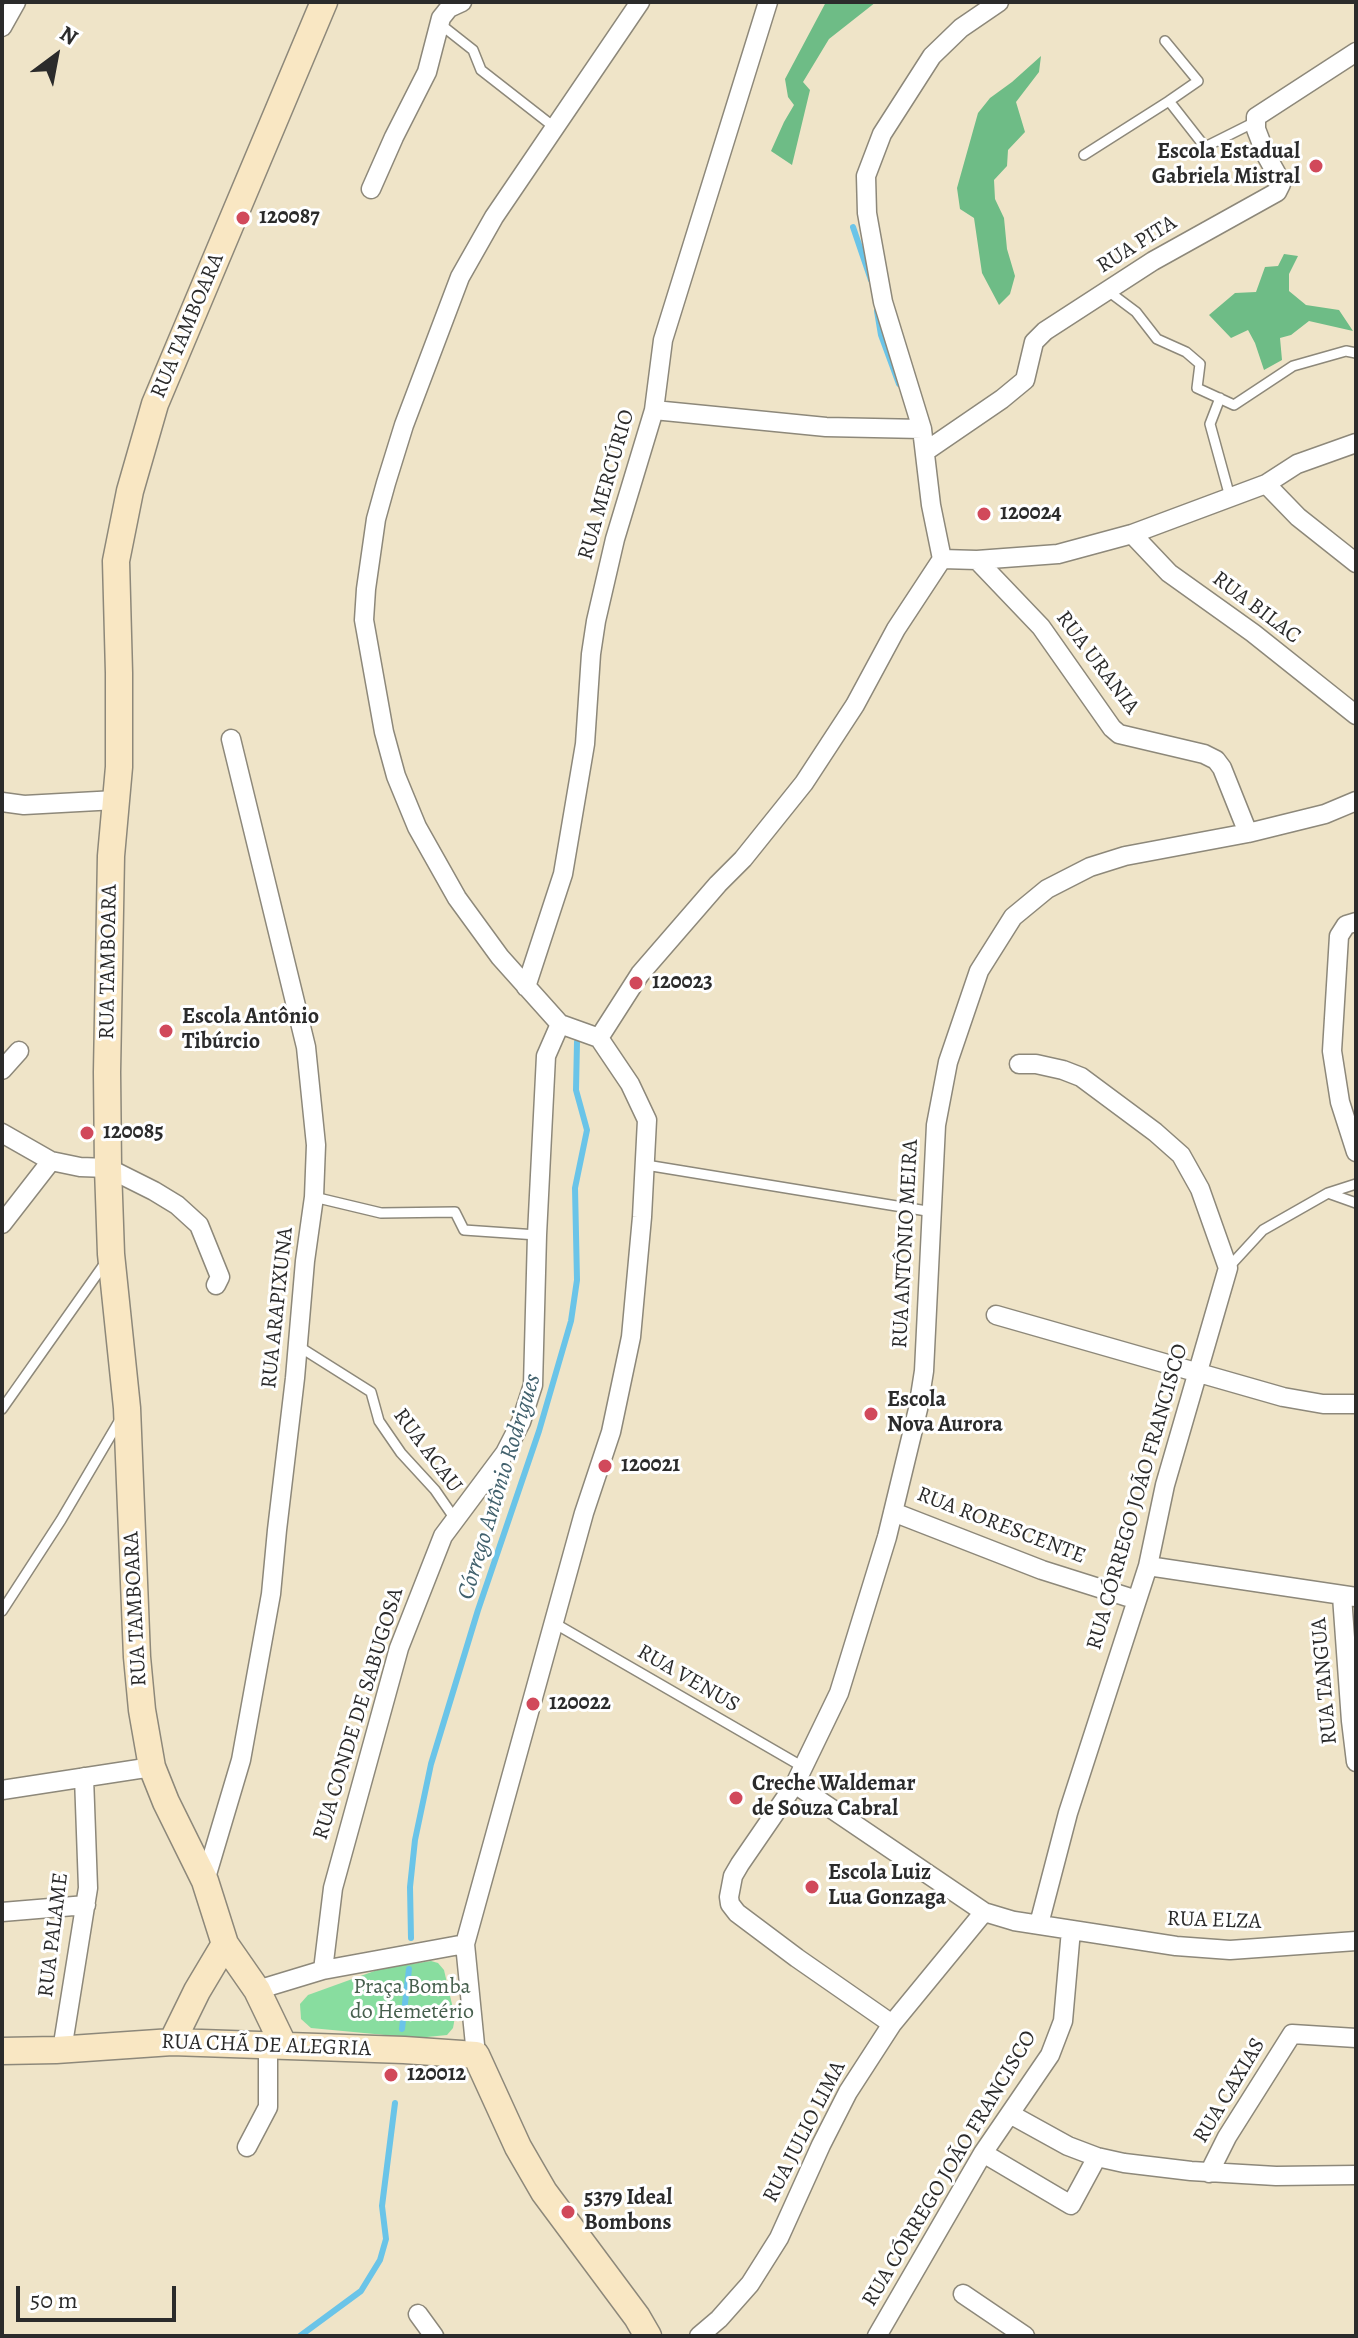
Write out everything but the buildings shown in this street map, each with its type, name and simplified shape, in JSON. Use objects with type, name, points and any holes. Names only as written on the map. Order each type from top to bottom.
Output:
[{"type":"street","points":[[2,27],[16,2]]},
{"type":"street","name":"RUA TAMBOARA","points":[[276,2046],[257,1990],[225,1944],[205,1881],[152,1767],[142,1710],[127,1408],[111,1254],[108,1168],[111,856],[119,767],[116,561],[130,491],[155,404],[324,2]]},
{"type":"street","points":[[371,189],[427,72],[439,23],[449,8],[462,2]]},
{"type":"street","points":[[640,2],[494,217],[460,277],[404,425],[386,483],[376,519],[364,620],[384,732],[396,776],[417,827],[457,898],[500,957],[560,1024],[599,1038],[630,1084],[647,1120],[631,1337],[611,1432],[584,1513],[465,1944],[476,2055],[498,2105],[544,2192],[648,2336]]},
{"type":"street","name":"RUA MERCÚRIO","points":[[526,987],[563,874],[585,744],[596,621],[615,539],[654,410],[663,340],[768,2]]},
{"type":"street","points":[[599,1038],[640,974],[743,859],[804,783],[855,705],[896,629],[942,559],[931,505],[922,429],[883,302],[867,213],[866,176],[882,134],[932,56],[961,28],[999,2]]},
{"type":"street","points":[[1255,122],[1260,113],[1356,52]]},
{"type":"street","name":"RUA PITA","points":[[926,451],[1025,380],[1034,342],[1045,331],[1153,261],[1277,192],[1280,180],[1266,155],[1255,122]]},
{"type":"street","points":[[654,410],[826,427],[922,429]]},
{"type":"street","points":[[942,559],[977,560],[1058,554],[1132,534],[1266,484],[1297,464],[1356,443]]},
{"type":"street","points":[[1266,484],[1298,517],[1356,563]]},
{"type":"street","name":"RUA BILAC","points":[[1132,534],[1169,573],[1253,633],[1356,715]]},
{"type":"street","name":"RUA URANIA","points":[[977,560],[1041,627],[1119,734],[1204,754],[1216,760],[1248,833]]},
{"type":"street","name":"RUA ARAPIXUNA","points":[[205,1881],[241,1760],[269,1609],[314,1197],[316,1145],[306,1047],[231,739]]},
{"type":"street","points":[[2,802],[24,805],[116,800]]},
{"type":"street","name":"RUA ANTÔNIO MEIRA","points":[[892,2024],[737,1913],[730,1904],[733,1876],[795,1784],[839,1693],[893,1512],[924,1371],[936,1125],[948,1062],[979,971],[1013,917],[1047,889],[1090,867],[1125,856],[1248,833],[1325,814],[1356,801]]},
{"type":"street","points":[[1356,922],[1346,925],[1339,936],[1332,1051],[1340,1102],[1356,1152]]},
{"type":"street","name":"RUA CONDE DE SABUGOSA","points":[[323,1970],[333,1888],[399,1648],[443,1536],[505,1453],[521,1422],[533,1385],[546,1056],[560,1024]]},
{"type":"street","points":[[2,1070],[19,1051]]},
{"type":"street","points":[[1019,1064],[1036,1064],[1081,1077],[1181,1155],[1200,1189],[1228,1268]]},
{"type":"street","points":[[2,1133],[51,1161],[80,1167],[108,1168],[177,1205],[199,1225],[220,1277],[216,1285]]},
{"type":"street","points":[[2,1224],[51,1161]]},
{"type":"street","name":"RUA CÓRREGO JOÃO FRANCISCO","points":[[1039,1924],[1068,1813],[1148,1566],[1165,1485],[1228,1268]]},
{"type":"street","points":[[996,1315],[1283,1397],[1323,1404],[1356,1404]]},
{"type":"street","name":"RUA RORESCENTE","points":[[893,1512],[1042,1570],[1137,1600]]},
{"type":"street","points":[[1148,1566],[1349,1596]]},
{"type":"street","name":"RUA TANGUA","points":[[1349,1596],[1351,1721],[1356,1762]]},
{"type":"street","points":[[2,1790],[152,1767]]},
{"type":"street","name":"RUA PALAME","points":[[62,2050],[88,1888],[84,1777]]},
{"type":"street","name":"RUA ELZA","points":[[795,1784],[984,1912],[1014,1921],[1176,1946],[1230,1950],[1356,1941]]},
{"type":"street","points":[[2,1912],[86,1905]]},
{"type":"street","name":"RUA JULIO LIMA","points":[[699,2336],[750,2284],[779,2238],[848,2092],[892,2024],[984,1912]]},
{"type":"street","name":"RUA CÓRREGO JOÃO FRANCISCO","points":[[877,2336],[983,2153],[1050,2055],[1063,2021],[1071,1930]]},
{"type":"street","points":[[172,2042],[225,1944]]},
{"type":"street","points":[[257,1990],[323,1970],[465,1944]]},
{"type":"street","name":"RUA CAXIAS","points":[[1209,2173],[1227,2137],[1292,2034],[1356,2038]]},
{"type":"street","name":"RUA CHÃ DE ALEGRIA","points":[[2,2051],[172,2042],[476,2055]]},
{"type":"street","points":[[247,2147],[268,2107],[276,2046]]},
{"type":"street","points":[[1010,2114],[1068,2146],[1124,2163],[1209,2173],[1356,2175]]},
{"type":"street","points":[[983,2153],[1071,2205],[1097,2157]]},
{"type":"street","points":[[963,2294],[1025,2336]]},
{"type":"street","points":[[418,2314],[434,2336]]},
{"type":"lane","points":[[439,23],[473,50],[481,70],[554,127]]},
{"type":"lane","points":[[1084,155],[1198,81],[1165,41]]},
{"type":"lane","points":[[1169,101],[1205,147],[1255,122]]},
{"type":"lane","points":[[1108,291],[1136,312],[1157,339],[1186,352],[1200,364],[1197,388],[1234,405],[1293,366],[1346,351],[1356,353]]},
{"type":"lane","points":[[1220,398],[1210,424],[1230,497]]},
{"type":"lane","points":[[646,1165],[933,1212]]},
{"type":"lane","name":"RUA CÓRREGO JOÃO FRANCISCO","points":[[1228,1268],[1263,1230],[1328,1193],[1356,1184]]},
{"type":"lane","points":[[1328,1193],[1356,1203]]},
{"type":"lane","points":[[314,1197],[381,1213],[455,1212],[464,1230],[537,1235]]},
{"type":"lane","points":[[2,1409],[111,1254]]},
{"type":"lane","name":"RUA ACAU","points":[[298,1346],[371,1392],[379,1421],[456,1520]]},
{"type":"lane","points":[[2,1611],[61,1520],[127,1408]]},
{"type":"lane","name":"RUA VENUS","points":[[554,1623],[803,1767]]},
{"type":"green space","points":[[826,2],[876,2],[829,39],[803,82],[810,90],[792,165],[771,151],[794,105],[788,97],[785,79]]},
{"type":"green space","points":[[1041,56],[1039,72],[1016,102],[1025,132],[1008,150],[1007,166],[994,180],[995,199],[1004,218],[1007,249],[1015,276],[1010,294],[999,305],[982,273],[974,218],[960,209],[957,188],[978,113],[990,98]]},
{"type":"green space","points":[[1284,254],[1298,256],[1289,274],[1289,291],[1306,305],[1339,310],[1353,331],[1309,321],[1291,335],[1280,338],[1282,360],[1264,370],[1248,330],[1231,338],[1209,315],[1235,293],[1256,292],[1265,267],[1278,266]]},
{"type":"green space","name":"Praça Bomba do Hemetério","points":[[431,1961],[444,1970],[455,2017],[453,2028],[447,2035],[417,2038],[311,2028],[301,2019],[300,2004],[308,1995],[380,1969]]},
{"type":"waterway","name":"Córrego Antônio Rodrigues","points":[[853,227],[871,280]]},
{"type":"waterway","name":"Córrego Antônio Rodrigues","points":[[877,311],[881,335],[899,384]]},
{"type":"waterway","name":"Córrego Antônio Rodrigues","points":[[411,1938],[410,1887],[415,1840],[431,1764],[478,1610],[539,1431],[571,1321],[577,1280],[575,1188],[587,1130],[576,1090],[577,1042]]},
{"type":"waterway","name":"Córrego Antônio Rodrigues","points":[[402,2029],[409,1969]]},
{"type":"waterway","name":"Córrego Antônio Rodrigues","points":[[300,2336],[361,2291],[380,2260],[386,2239],[382,2206],[395,2103]]},
{"type":"place","name":"Escola Estadual Gabriela Mistral","points":[[1316,166]]},
{"type":"place","name":"120087","points":[[243,218]]},
{"type":"place","name":"120024","points":[[984,514]]},
{"type":"place","name":"120023","points":[[636,983]]},
{"type":"place","name":"Escola Antônio Tibúrcio","points":[[166,1031]]},
{"type":"place","name":"120085","points":[[87,1133]]},
{"type":"place","name":"Escola Nova Aurora","points":[[871,1414]]},
{"type":"place","name":"120021","points":[[605,1466]]},
{"type":"place","name":"120022","points":[[533,1704]]},
{"type":"place","name":"Creche Waldemar de Souza Cabral","points":[[736,1798]]},
{"type":"place","name":"Escola Luiz Lua Gonzaga","points":[[812,1887]]},
{"type":"place","name":"120012","points":[[391,2075]]},
{"type":"place","name":"5379 Ideal Bombons","points":[[568,2212]]}]
